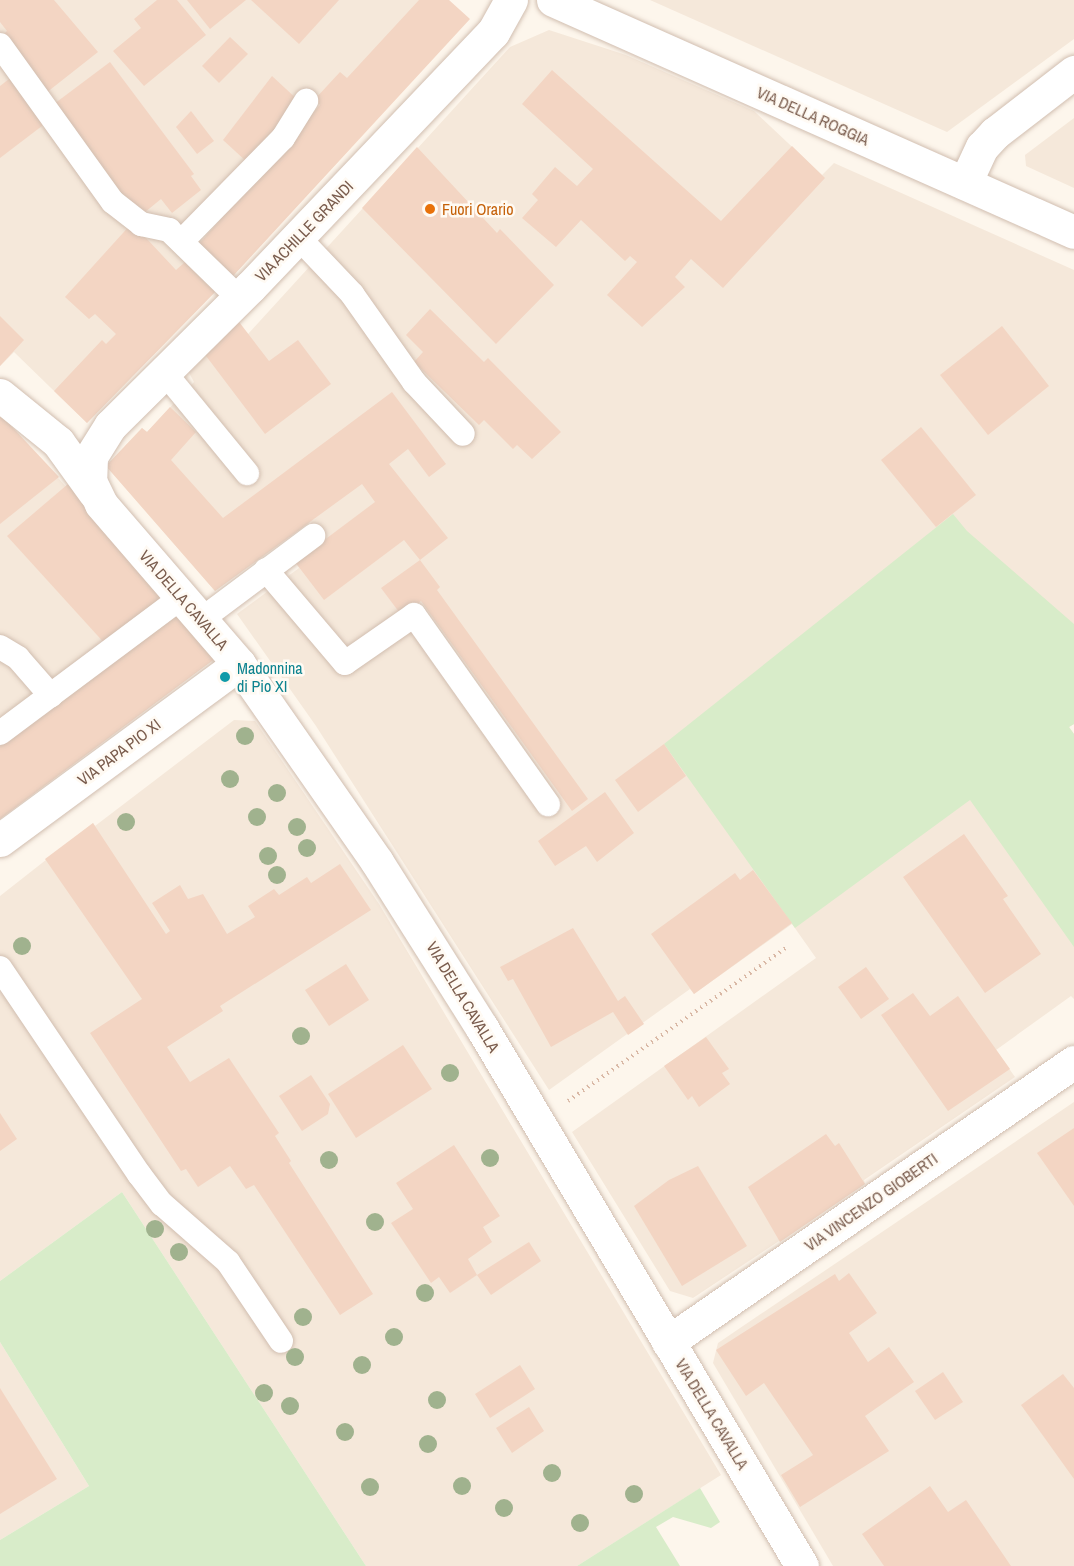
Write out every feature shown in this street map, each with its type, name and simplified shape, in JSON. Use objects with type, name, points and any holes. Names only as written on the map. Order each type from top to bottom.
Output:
[{"type":"street","name":"VIA ACHILLE GRANDI","points":[[96,447],[164,372],[298,237],[492,32],[511,0]]},
{"type":"street","name":"VIA DELLA ROGGIA","points":[[552,0],[1074,232]]},
{"type":"street","points":[[965,183],[982,147],[995,133],[1074,72]]},
{"type":"street","name":"VIA DELLA CAVALLA","points":[[0,395],[58,442],[95,494],[239,664],[426,936],[802,1566]]},
{"type":"street","points":[[58,442],[96,447],[90,481],[95,494]]},
{"type":"street","name":"VIA PAPA PIO XI","points":[[0,840],[239,664]]},
{"type":"street","name":"VIA VINCENZO GIOBERTI","points":[[668,1342],[1074,1062]]},
{"type":"lane","points":[[0,45],[112,202],[141,224],[169,230],[239,298]]},
{"type":"lane","points":[[182,241],[283,138],[306,101]]},
{"type":"lane","points":[[298,237],[352,294],[414,382],[463,434]]},
{"type":"lane","points":[[164,372],[247,473]]},
{"type":"lane","points":[[0,733],[51,696],[192,608],[266,570],[313,536]]},
{"type":"lane","points":[[266,570],[345,663],[414,615],[548,804]]},
{"type":"lane","points":[[0,647],[18,658],[51,696]]},
{"type":"lane","points":[[0,968],[151,1189],[228,1262],[281,1341]]},
{"type":"path","points":[[538,1122],[787,947]]},
{"type":"shaded area","points":[[0,0],[449,0],[297,206],[233,276],[213,289],[215,292],[87,423],[14,352],[0,366]]},
{"type":"shaded area","points":[[650,0],[1074,0],[1074,39],[947,132]]},
{"type":"shaded area","points":[[549,30],[626,55],[754,111],[822,175],[834,163],[1074,270],[1074,724],[1069,727],[1074,734],[1074,999],[1071,996],[996,1050],[1015,1077],[864,1180],[865,1184],[693,1298],[670,1291],[572,1132],[816,958],[792,924],[694,994],[690,989],[549,1090],[316,726],[237,614],[299,568],[295,562],[323,541],[311,522],[215,591],[106,466],[142,428],[147,432],[194,382],[186,367],[202,351],[248,334],[510,47]]},
{"type":"shaded area","points":[[1074,118],[1074,188],[1026,166],[1025,155]]},
{"type":"shaded area","points":[[0,414],[148,577],[0,819]]},
{"type":"shaded area","points":[[234,720],[255,721],[379,904],[721,1475],[577,1566],[366,1566],[122,1192],[0,1281],[0,896],[93,823],[95,826]]},
{"type":"shaded area","points":[[1074,1102],[1074,1566],[833,1566],[713,1363],[718,1343]]},
{"type":"shaded area","points":[[0,1342],[89,1486],[0,1540]]},
{"type":"green space","points":[[953,514],[967,531],[1074,624],[1074,724],[1069,727],[1074,734],[1074,947],[970,800],[795,928],[664,744]]},
{"type":"green space","points":[[122,1192],[366,1566],[0,1566],[0,1540],[89,1486],[0,1342],[0,1281]]},
{"type":"green space","points":[[700,1488],[720,1522],[711,1528],[673,1517],[656,1527],[680,1566],[577,1566]]},
{"type":"building","points":[[0,0],[54,0],[98,52],[46,93],[3,35],[7,31],[0,22]]},
{"type":"building","points":[[157,0],[177,0],[206,35],[144,86],[113,51],[141,28],[134,19]]},
{"type":"building","points":[[187,0],[246,0],[210,29]]},
{"type":"building","points":[[251,0],[339,0],[299,44]]},
{"type":"building","points":[[419,0],[449,0],[470,19],[233,276],[199,244],[320,105],[315,99],[340,72],[347,78]]},
{"type":"building","points":[[230,37],[248,54],[219,83],[202,66]]},
{"type":"building","points":[[110,62],[194,174],[191,176],[201,190],[172,213],[161,199],[139,217],[54,104]]},
{"type":"building","points":[[552,70],[721,221],[792,146],[825,178],[723,288],[691,259],[675,277],[685,287],[642,327],[607,295],[637,262],[630,256],[625,261],[581,220],[556,247],[522,218],[538,200],[532,194],[555,167],[577,186],[593,169],[522,104]]},
{"type":"building","points":[[13,76],[44,117],[42,126],[0,158],[0,86]]},
{"type":"building","points":[[272,76],[299,101],[247,162],[223,140]]},
{"type":"building","points":[[191,111],[214,141],[197,154],[176,127]]},
{"type":"building","points":[[417,147],[497,233],[500,229],[554,285],[496,344],[362,208]]},
{"type":"building","points":[[132,223],[176,270],[185,262],[215,292],[87,423],[54,391],[102,340],[106,344],[116,334],[95,314],[89,319],[65,297]]},
{"type":"building","points":[[430,309],[484,362],[488,358],[561,432],[532,459],[517,445],[513,449],[484,420],[479,425],[414,362],[423,352],[406,335]]},
{"type":"building","points":[[233,314],[269,361],[298,340],[331,384],[265,434],[200,348]]},
{"type":"building","points":[[0,316],[24,340],[0,366]]},
{"type":"building","points":[[1002,326],[1049,386],[988,435],[940,375]]},
{"type":"building","points":[[392,392],[446,464],[429,477],[408,449],[389,464],[448,538],[420,560],[404,540],[324,600],[295,562],[375,502],[362,484],[215,591],[106,466],[142,428],[147,432],[170,407],[196,432],[171,460],[223,518]]},
{"type":"building","points":[[0,414],[59,477],[0,524]]},
{"type":"building","points":[[921,427],[976,495],[936,527],[881,460]]},
{"type":"building","points":[[68,484],[165,596],[107,646],[7,536]]},
{"type":"building","points":[[420,560],[440,587],[437,590],[588,799],[572,811],[421,601],[402,616],[381,588]]},
{"type":"building","points":[[179,613],[216,658],[0,819],[0,746]]},
{"type":"building","points":[[664,744],[686,776],[638,812],[615,780]]},
{"type":"building","points":[[605,792],[634,833],[597,862],[586,846],[555,866],[538,841]]},
{"type":"building","points":[[93,823],[166,934],[170,931],[152,903],[180,885],[188,899],[203,894],[227,934],[255,917],[248,906],[274,889],[279,895],[307,877],[311,883],[340,864],[371,910],[220,1006],[223,1011],[167,1047],[190,1082],[229,1058],[279,1133],[275,1136],[291,1161],[289,1163],[373,1294],[340,1315],[254,1185],[246,1189],[230,1166],[198,1187],[186,1169],[181,1171],[90,1033],[142,999],[45,859]]},
{"type":"building","points":[[964,834],[1008,896],[1003,899],[1041,954],[985,993],[903,877]]},
{"type":"building","points":[[753,870],[792,923],[694,994],[651,934],[735,873],[740,880]]},
{"type":"building","points":[[573,928],[618,1001],[625,996],[644,1024],[628,1035],[613,1012],[551,1047],[513,979],[508,981],[500,967]]},
{"type":"building","points":[[346,964],[369,1000],[329,1026],[305,990]]},
{"type":"building","points":[[866,967],[889,999],[861,1019],[838,987]]},
{"type":"building","points":[[913,993],[930,1016],[958,996],[1010,1069],[948,1111],[881,1015]]},
{"type":"building","points":[[706,1037],[729,1069],[722,1073],[730,1084],[699,1107],[692,1096],[688,1100],[664,1066]]},
{"type":"building","points":[[403,1045],[432,1089],[356,1138],[328,1094]]},
{"type":"building","points":[[311,1075],[330,1104],[328,1114],[302,1131],[279,1096]]},
{"type":"building","points":[[0,1113],[17,1139],[0,1151]]},
{"type":"building","points":[[1074,1128],[1074,1206],[1037,1153]]},
{"type":"building","points":[[826,1134],[835,1146],[839,1143],[865,1184],[780,1242],[748,1187]]},
{"type":"building","points":[[454,1145],[500,1216],[483,1227],[492,1242],[468,1259],[477,1275],[450,1293],[439,1277],[431,1283],[391,1223],[413,1209],[396,1183]]},
{"type":"building","points":[[698,1166],[747,1246],[682,1286],[634,1206],[669,1180]]},
{"type":"building","points":[[529,1242],[541,1261],[491,1295],[477,1275]]},
{"type":"building","points":[[849,1273],[877,1313],[849,1333],[868,1362],[889,1347],[914,1382],[865,1416],[889,1451],[800,1507],[781,1475],[813,1455],[764,1383],[746,1396],[716,1350],[835,1274],[839,1281]]},
{"type":"building","points":[[520,1365],[535,1389],[490,1418],[475,1394]]},
{"type":"building","points":[[943,1372],[963,1402],[935,1420],[915,1391]]},
{"type":"building","points":[[1063,1374],[1074,1388],[1074,1479],[1021,1405]]},
{"type":"building","points":[[0,1388],[57,1479],[0,1514]]},
{"type":"building","points":[[529,1407],[544,1431],[512,1453],[496,1428]]},
{"type":"building","points":[[930,1486],[948,1512],[966,1500],[1011,1566],[884,1566],[862,1534]]},
{"type":"place","name":"Fuori Orario","points":[[430,209]]},
{"type":"place","name":"Madonnina di Pio XI","points":[[225,677]]}]
